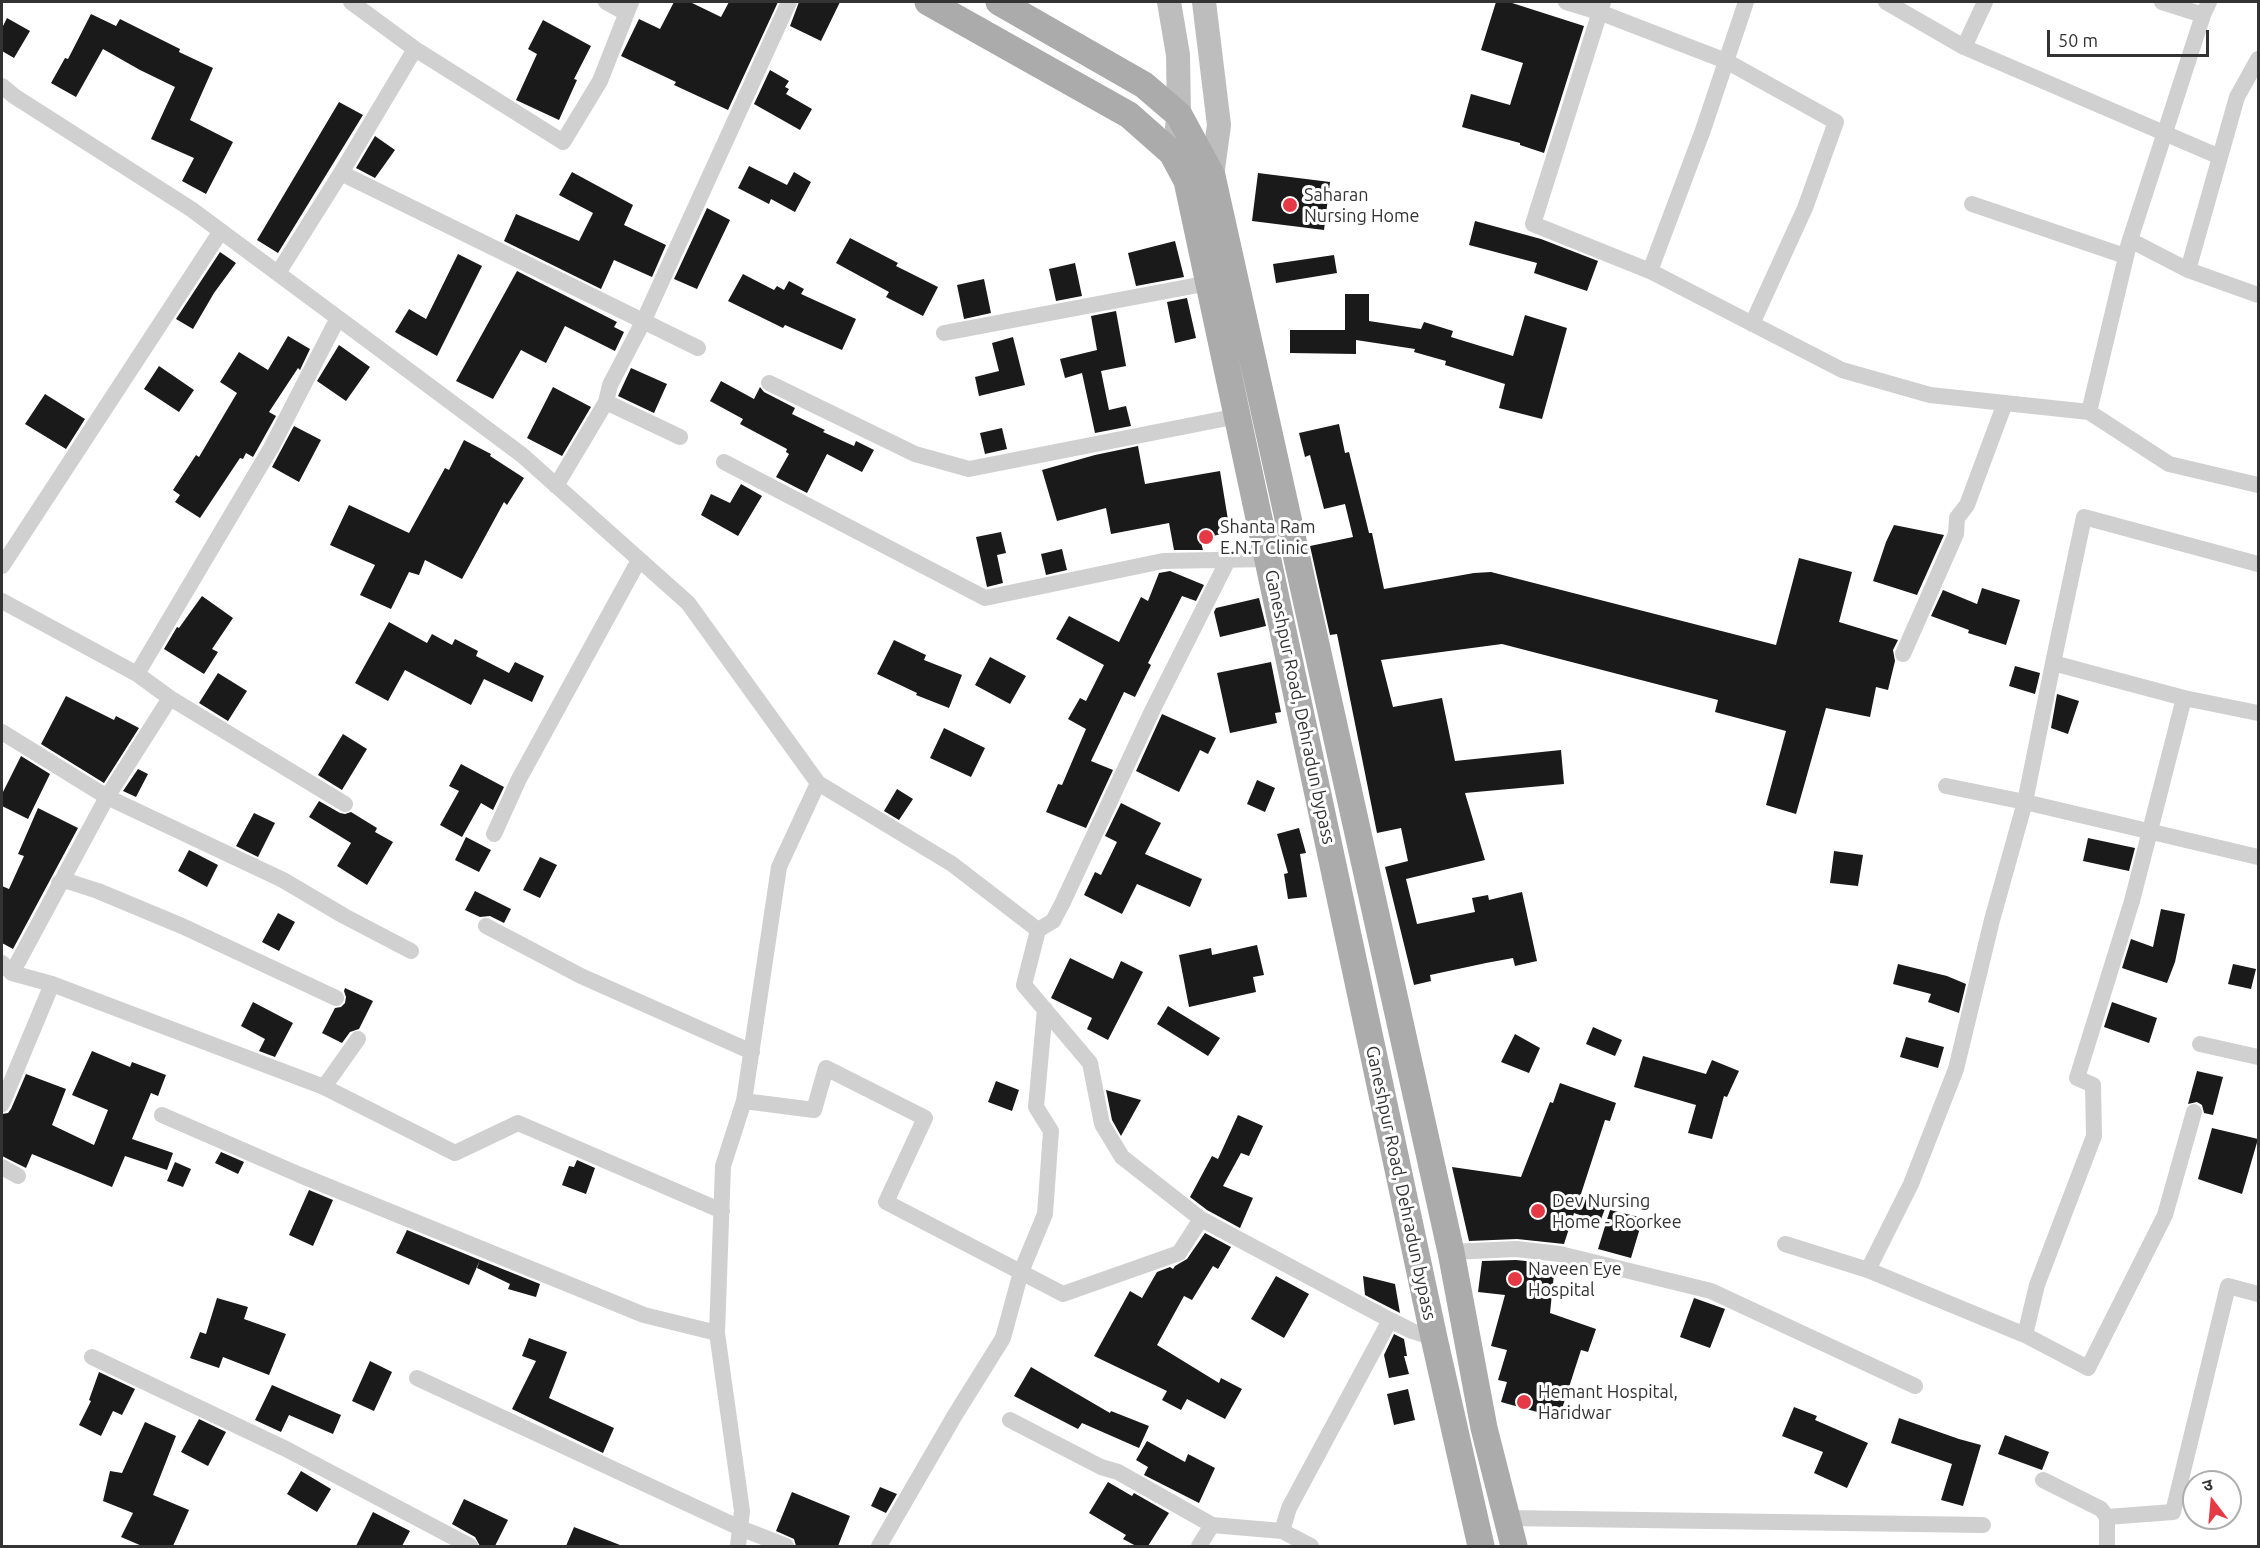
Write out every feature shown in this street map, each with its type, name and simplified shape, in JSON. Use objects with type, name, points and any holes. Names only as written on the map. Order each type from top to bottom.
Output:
[{"type":"main road","name":"Ganeshpur Road, Dehradun bypass","points":[[928,2],[1129,115],[1172,153],[1187,182],[1434,1338],[1481,1546]]},
{"type":"main road","points":[[999,2],[1144,85],[1179,115],[1212,176],[1451,1252],[1484,1428],[1514,1546]]},
{"type":"street","points":[[351,2],[415,49],[563,142],[600,81],[628,7],[606,2]]},
{"type":"street","points":[[556,486],[606,402],[610,385],[643,322],[789,2]]},
{"type":"street","points":[[1169,2],[1178,55],[1179,115],[1172,153]]},
{"type":"street","points":[[1204,2],[1219,125],[1212,176]]},
{"type":"street","points":[[1566,2],[1601,7],[1726,62],[1836,122],[1805,208],[1752,324]]},
{"type":"street","points":[[1650,271],[1703,130],[1746,2]]},
{"type":"street","points":[[1886,2],[1964,48],[2220,157]]},
{"type":"street","points":[[1964,48],[1985,2]]},
{"type":"street","points":[[1972,204],[2125,256],[2206,8],[2162,2]]},
{"type":"street","points":[[1601,7],[1533,224],[1650,271],[1842,370],[1930,395],[2089,412],[2169,465],[2259,485]]},
{"type":"street","points":[[278,273],[415,49]]},
{"type":"street","points":[[2188,270],[2237,96],[2259,59]]},
{"type":"street","points":[[2,86],[191,209],[522,455],[688,603],[818,783],[952,864],[1038,930]]},
{"type":"street","points":[[341,172],[698,348]]},
{"type":"street","points":[[2,566],[221,231]]},
{"type":"street","points":[[2130,240],[2188,270],[2259,295]]},
{"type":"street","points":[[2089,412],[2130,240]]},
{"type":"street","points":[[944,333],[1209,283]]},
{"type":"street","points":[[137,675],[271,448],[338,318]]},
{"type":"street","points":[[769,383],[915,454],[969,469],[1238,416]]},
{"type":"street","points":[[606,402],[680,437]]},
{"type":"street","points":[[1903,654],[1956,534],[1957,518],[1967,505],[2005,403]]},
{"type":"street","points":[[724,462],[985,598],[1163,561],[1268,559]]},
{"type":"street","points":[[1868,1270],[1911,1184],[1956,1069],[1992,920],[2025,802],[2084,517],[2259,564]]},
{"type":"street","points":[[494,834],[519,779],[639,560]]},
{"type":"street","points":[[1228,560],[1153,709],[1062,904],[1053,921],[1038,930],[1024,985],[1090,1063],[1102,1124],[1122,1157],[1201,1219],[1390,1320],[1412,1331],[1434,1338]]},
{"type":"street","points":[[2,602],[137,675],[170,698],[345,804]]},
{"type":"street","points":[[2054,663],[2184,698],[2259,713]]},
{"type":"street","points":[[170,698],[107,797],[59,883],[7,968],[324,1087],[455,1153],[518,1123],[722,1211]]},
{"type":"street","points":[[2025,1335],[2037,1285],[2094,1136],[2093,1085],[2077,1078],[2132,901],[2184,698]]},
{"type":"street","points":[[2,732],[107,797],[282,880],[411,951]]},
{"type":"street","points":[[738,1546],[742,1511],[717,1333],[723,1166],[744,1101],[779,867],[818,783]]},
{"type":"street","points":[[1946,786],[2025,802],[2149,833],[2259,857]]},
{"type":"street","points":[[59,883],[67,881],[98,891],[182,926],[336,998]]},
{"type":"street","points":[[486,926],[581,976],[752,1052]]},
{"type":"street","points":[[2,1104],[52,984]]},
{"type":"street","points":[[879,1546],[955,1415],[1003,1338],[1020,1272],[1045,1214],[1051,1131],[1036,1107],[1045,1009]]},
{"type":"street","points":[[324,1087],[358,1039]]},
{"type":"street","points":[[2200,1044],[2259,1057]]},
{"type":"street","points":[[744,1101],[814,1110],[826,1068],[925,1118],[886,1202],[1063,1294],[1179,1253],[1201,1219]]},
{"type":"street","points":[[1785,1244],[1868,1270],[2025,1335],[2088,1368],[2165,1215],[2194,1113]]},
{"type":"street","points":[[162,1115],[300,1175],[644,1315],[717,1333]]},
{"type":"street","points":[[2,1167],[18,1176]]},
{"type":"street","points":[[1451,1252],[1516,1249],[1560,1254],[1711,1291],[1915,1386]]},
{"type":"street","points":[[2107,1517],[2173,1512],[2228,1286],[2259,1294]]},
{"type":"street","points":[[1282,1531],[1289,1508],[1390,1320]]},
{"type":"street","points":[[92,1357],[286,1449],[470,1546]]},
{"type":"street","points":[[417,1378],[740,1528],[786,1546]]},
{"type":"street","points":[[1010,1420],[1101,1467],[1118,1472],[1212,1525],[1282,1531],[1311,1546]]},
{"type":"street","points":[[2043,1480],[2101,1509],[2107,1517],[2108,1546]]},
{"type":"street","points":[[1506,1518],[1983,1525]]},
{"type":"street","points":[[1199,1546],[1212,1525]]},
{"type":"building","points":[[674,2],[690,2],[721,17],[729,2],[778,2],[728,110],[674,85],[676,82],[621,56],[639,19],[660,29]]},
{"type":"building","points":[[799,2],[840,2],[821,41],[790,26]]},
{"type":"building","points":[[1496,2],[1509,2],[1584,26],[1544,153],[1520,145],[1520,143],[1462,127],[1471,94],[1510,105],[1523,63],[1481,50]]},
{"type":"building","points":[[91,14],[116,26],[120,19],[213,68],[190,120],[233,142],[206,194],[182,181],[194,158],[151,139],[175,87],[103,49],[76,97],[51,83],[65,58],[68,59]]},
{"type":"building","points":[[7,18],[30,31],[14,58],[2,51],[2,28]]},
{"type":"building","points":[[543,20],[591,46],[574,79],[577,80],[559,120],[516,100],[537,54],[528,49]]},
{"type":"building","points":[[770,70],[789,81],[785,87],[789,89],[786,94],[812,109],[800,130],[754,104]]},
{"type":"building","points":[[339,102],[363,115],[278,253],[257,240]]},
{"type":"building","points":[[375,136],[395,150],[375,178],[356,168]]},
{"type":"building","points":[[749,166],[787,185],[794,172],[811,182],[795,212],[771,199],[769,204],[738,188]]},
{"type":"building","points":[[572,172],[633,205],[624,225],[666,245],[652,277],[614,260],[601,289],[504,241],[516,214],[579,241],[593,213],[559,195]]},
{"type":"building","points":[[1258,173],[1330,182],[1324,230],[1252,221]]},
{"type":"building","points":[[707,208],[730,220],[697,289],[674,279]]},
{"type":"building","points":[[1475,221],[1541,239],[1598,261],[1587,291],[1534,273],[1537,263],[1469,245]]},
{"type":"building","points":[[850,238],[898,263],[896,266],[938,287],[923,316],[886,297],[889,292],[836,263]]},
{"type":"building","points":[[1175,241],[1184,277],[1136,286],[1128,253]]},
{"type":"building","points":[[220,252],[236,263],[214,293],[193,329],[176,319]]},
{"type":"building","points":[[458,254],[482,266],[437,356],[395,332],[409,309],[426,319]]},
{"type":"building","points":[[1334,255],[1337,273],[1276,283],[1273,264]]},
{"type":"building","points":[[1075,263],[1082,296],[1056,301],[1049,269]]},
{"type":"building","points":[[517,271],[617,322],[614,327],[624,332],[615,351],[565,326],[546,363],[521,350],[493,399],[456,381]]},
{"type":"building","points":[[743,274],[774,290],[777,286],[784,290],[789,281],[804,289],[801,294],[856,319],[842,350],[785,325],[783,328],[728,301]]},
{"type":"building","points":[[984,279],[991,313],[964,319],[957,285]]},
{"type":"building","points":[[1345,294],[1369,294],[1369,321],[1421,329],[1424,322],[1453,331],[1451,337],[1513,356],[1525,315],[1567,328],[1542,419],[1499,408],[1505,384],[1445,365],[1446,361],[1414,352],[1415,349],[1356,340],[1356,354],[1290,353],[1290,330],[1345,330]]},
{"type":"building","points":[[1187,298],[1196,338],[1175,343],[1167,302]]},
{"type":"building","points":[[1116,311],[1126,366],[1101,371],[1109,410],[1126,406],[1131,426],[1095,433],[1082,373],[1065,378],[1060,359],[1097,350],[1091,316]]},
{"type":"building","points":[[288,336],[310,349],[300,370],[298,368],[269,412],[276,416],[253,457],[246,453],[243,459],[240,458],[200,518],[175,502],[180,495],[173,490],[196,455],[199,457],[237,393],[220,382],[239,352],[268,370]]},
{"type":"building","points":[[1013,337],[1025,385],[979,396],[975,377],[999,371],[992,343]]},
{"type":"building","points":[[339,345],[370,367],[346,401],[317,381]]},
{"type":"building","points":[[159,366],[194,390],[179,412],[144,389]]},
{"type":"building","points":[[631,368],[667,384],[654,413],[618,396]]},
{"type":"building","points":[[721,381],[754,399],[760,387],[764,392],[795,408],[792,414],[825,430],[823,432],[854,446],[856,441],[874,450],[862,472],[827,454],[807,493],[776,477],[789,454],[786,452],[787,449],[740,424],[743,419],[710,401]]},
{"type":"building","points":[[553,387],[591,407],[562,456],[527,438]]},
{"type":"building","points":[[45,394],[85,419],[66,449],[25,424]]},
{"type":"building","points":[[1339,424],[1345,453],[1349,452],[1369,533],[1372,533],[1384,589],[1491,572],[1776,645],[1799,558],[1852,572],[1839,622],[1898,640],[1893,650],[1895,661],[1888,690],[1876,687],[1870,717],[1826,708],[1796,814],[1766,805],[1786,731],[1715,712],[1718,700],[1502,644],[1381,660],[1393,707],[1442,698],[1455,761],[1561,750],[1564,784],[1465,793],[1485,860],[1406,879],[1417,924],[1475,912],[1472,898],[1488,895],[1489,900],[1522,892],[1537,961],[1515,966],[1513,958],[1486,963],[1430,975],[1431,981],[1414,985],[1385,867],[1408,861],[1401,828],[1377,833],[1337,634],[1330,635],[1310,546],[1353,537],[1345,504],[1324,509],[1310,455],[1305,457],[1299,433]]},
{"type":"building","points":[[294,426],[321,440],[299,482],[272,467]]},
{"type":"building","points":[[1002,428],[1007,449],[985,454],[980,433]]},
{"type":"building","points":[[464,440],[491,454],[490,456],[524,478],[507,505],[504,502],[462,579],[425,560],[419,575],[409,572],[391,609],[360,595],[375,565],[330,545],[349,505],[409,533],[445,468],[449,470]]},
{"type":"building","points":[[1138,446],[1145,484],[1220,471],[1230,532],[1200,539],[1203,550],[1174,550],[1169,523],[1111,534],[1106,508],[1057,521],[1042,470]]},
{"type":"building","points":[[741,484],[762,496],[738,536],[701,515],[711,494],[730,503]]},
{"type":"building","points":[[1894,525],[1944,535],[1917,595],[1873,581]]},
{"type":"building","points":[[1001,532],[1006,553],[997,555],[1003,583],[987,587],[976,537]]},
{"type":"building","points":[[1062,549],[1067,570],[1046,575],[1041,554]]},
{"type":"building","points":[[1170,571],[1204,585],[1196,601],[1182,596],[1148,663],[1151,665],[1135,697],[1124,692],[1091,761],[1113,770],[1086,828],[1046,812],[1058,784],[1062,785],[1086,729],[1068,719],[1080,698],[1086,701],[1104,665],[1056,639],[1069,616],[1119,642],[1141,597],[1148,601],[1159,573]]},
{"type":"building","points":[[1982,588],[2020,600],[2006,645],[1968,633],[1969,630],[1931,616],[1943,590],[1977,604]]},
{"type":"building","points":[[202,596],[233,618],[212,649],[218,652],[204,674],[164,649],[177,627],[179,628]]},
{"type":"building","points":[[1259,598],[1266,626],[1220,637],[1214,612],[1216,608]]},
{"type":"building","points":[[389,622],[427,643],[432,634],[452,645],[455,639],[478,651],[476,656],[509,673],[515,662],[544,676],[532,702],[484,679],[471,705],[405,670],[388,701],[355,683]]},
{"type":"building","points":[[894,640],[926,655],[924,660],[962,675],[949,708],[916,695],[917,693],[877,674]]},
{"type":"building","points":[[990,657],[1026,676],[1010,704],[975,685]]},
{"type":"building","points":[[1271,662],[1281,712],[1275,713],[1277,723],[1230,733],[1217,673]]},
{"type":"building","points":[[2015,666],[2040,673],[2035,694],[2009,686]]},
{"type":"building","points":[[218,673],[247,691],[228,721],[199,703]]},
{"type":"building","points":[[2057,694],[2079,701],[2068,734],[2051,728]]},
{"type":"building","points":[[66,696],[114,720],[116,716],[139,728],[104,783],[41,744]]},
{"type":"building","points":[[1162,714],[1216,738],[1208,754],[1200,750],[1179,792],[1136,771]]},
{"type":"building","points":[[944,728],[985,748],[971,777],[930,758]]},
{"type":"building","points":[[343,734],[367,749],[342,790],[318,775]]},
{"type":"building","points":[[21,756],[50,774],[28,819],[2,806],[2,794]]},
{"type":"building","points":[[461,764],[504,787],[493,810],[481,803],[462,837],[440,825],[459,791],[449,786]]},
{"type":"building","points":[[138,769],[148,774],[136,797],[123,791]]},
{"type":"building","points":[[1257,780],[1275,788],[1265,812],[1247,804]]},
{"type":"building","points":[[897,789],[913,799],[899,820],[884,811]]},
{"type":"building","points":[[319,801],[340,813],[351,812],[377,828],[375,832],[393,842],[367,885],[337,866],[351,843],[309,817]]},
{"type":"building","points":[[1121,803],[1161,823],[1145,854],[1202,879],[1190,907],[1137,884],[1122,914],[1084,895],[1095,872],[1101,875],[1117,842],[1105,836]]},
{"type":"building","points":[[38,808],[78,828],[13,949],[2,943],[2,886],[9,889],[24,856],[18,854]]},
{"type":"building","points":[[254,813],[275,823],[258,857],[236,846]]},
{"type":"building","points":[[1299,828],[1306,853],[1300,854],[1307,897],[1288,899],[1284,874],[1288,873],[1277,834]]},
{"type":"building","points":[[466,837],[491,850],[479,872],[455,860]]},
{"type":"building","points":[[2088,838],[2135,848],[2129,871],[2083,861]]},
{"type":"building","points":[[189,850],[218,865],[207,887],[178,871]]},
{"type":"building","points":[[1834,851],[1863,855],[1858,886],[1830,883]]},
{"type":"building","points":[[540,857],[557,865],[540,898],[523,890]]},
{"type":"building","points":[[475,891],[511,909],[504,923],[490,916],[480,917],[465,910]]},
{"type":"building","points":[[2161,909],[2185,914],[2175,962],[2167,983],[2122,968],[2131,939],[2153,947]]},
{"type":"building","points":[[278,913],[295,922],[279,951],[262,942]]},
{"type":"building","points":[[1257,945],[1264,975],[1253,977],[1256,992],[1189,1007],[1179,955],[1211,948],[1212,955]]},
{"type":"building","points":[[1070,958],[1113,979],[1121,961],[1143,972],[1108,1040],[1087,1029],[1092,1018],[1051,998]]},
{"type":"building","points":[[1898,964],[1947,976],[1966,984],[1959,1013],[1928,1002],[1931,994],[1893,984]]},
{"type":"building","points":[[2233,964],[2256,969],[2251,989],[2228,984]]},
{"type":"building","points":[[345,988],[373,1001],[359,1029],[350,1032],[342,1043],[322,1033],[335,1008],[345,1003]]},
{"type":"building","points":[[253,1002],[293,1023],[275,1057],[259,1051],[265,1039],[241,1026]]},
{"type":"building","points":[[2112,1002],[2157,1018],[2149,1043],[2104,1027]]},
{"type":"building","points":[[1168,1006],[1220,1038],[1208,1056],[1157,1024]]},
{"type":"building","points":[[1593,1027],[1622,1040],[1615,1056],[1586,1044]]},
{"type":"building","points":[[1515,1034],[1540,1048],[1529,1073],[1501,1062]]},
{"type":"building","points":[[1906,1037],[1944,1047],[1938,1068],[1900,1057]]},
{"type":"building","points":[[92,1051],[130,1067],[132,1062],[166,1075],[158,1096],[151,1093],[132,1139],[173,1153],[167,1170],[125,1156],[112,1187],[32,1154],[26,1168],[2,1156],[2,1114],[8,1113],[11,1109],[26,1074],[66,1089],[52,1125],[94,1145],[108,1110],[72,1095]]},
{"type":"building","points":[[1643,1056],[1706,1074],[1712,1060],[1739,1071],[1727,1097],[1724,1096],[1712,1139],[1688,1133],[1696,1105],[1634,1087]]},
{"type":"building","points":[[2197,1071],[2223,1077],[2213,1115],[2204,1113],[2202,1105],[2197,1102],[2188,1104]]},
{"type":"building","points":[[996,1081],[1019,1090],[1012,1111],[988,1102]]},
{"type":"building","points":[[1560,1083],[1616,1103],[1610,1121],[1605,1120],[1580,1197],[1606,1206],[1600,1222],[1574,1213],[1564,1244],[1517,1239],[1469,1241],[1452,1167],[1521,1177],[1550,1102],[1553,1103]]},
{"type":"building","points":[[1106,1090],[1141,1100],[1121,1136],[1112,1120]]},
{"type":"building","points":[[1238,1115],[1263,1126],[1249,1156],[1241,1153],[1223,1186],[1253,1198],[1240,1228],[1207,1210],[1190,1197],[1212,1156],[1218,1159]]},
{"type":"building","points":[[2212,1128],[2258,1139],[2242,1194],[2198,1179]]},
{"type":"building","points":[[221,1152],[244,1162],[238,1174],[215,1163]]},
{"type":"building","points":[[577,1160],[595,1168],[586,1194],[562,1185],[569,1166],[574,1167]]},
{"type":"building","points":[[175,1162],[191,1169],[183,1187],[167,1181]]},
{"type":"building","points":[[309,1190],[333,1200],[313,1246],[289,1235]]},
{"type":"building","points":[[1610,1210],[1643,1218],[1631,1258],[1598,1249]]},
{"type":"building","points":[[407,1230],[480,1260],[469,1285],[396,1253]]},
{"type":"building","points":[[1205,1233],[1231,1247],[1218,1269],[1213,1266],[1192,1300],[1184,1296],[1157,1345],[1219,1383],[1221,1378],[1242,1389],[1225,1419],[1187,1399],[1181,1410],[1162,1400],[1167,1391],[1094,1356],[1130,1291],[1142,1298],[1157,1272],[1170,1267],[1173,1269],[1187,1259]]},
{"type":"building","points":[[480,1260],[540,1284],[536,1297],[508,1289],[510,1284],[477,1268]]},
{"type":"building","points":[[1516,1260],[1555,1264],[1550,1313],[1596,1329],[1588,1352],[1581,1350],[1559,1418],[1501,1402],[1507,1382],[1498,1380],[1507,1350],[1491,1346],[1505,1295],[1478,1292],[1482,1261]]},
{"type":"building","points":[[1276,1276],[1309,1294],[1284,1338],[1251,1319]]},
{"type":"building","points":[[1363,1276],[1395,1284],[1400,1313],[1365,1295]]},
{"type":"building","points":[[217,1298],[248,1307],[244,1319],[286,1334],[269,1375],[223,1357],[219,1368],[190,1358],[200,1332],[206,1334]]},
{"type":"building","points":[[1694,1298],[1725,1309],[1710,1348],[1680,1337]]},
{"type":"building","points":[[1394,1334],[1404,1339],[1407,1356],[1404,1356],[1409,1374],[1389,1378],[1384,1355]]},
{"type":"building","points":[[529,1338],[567,1352],[549,1398],[614,1428],[603,1453],[512,1409],[536,1361],[522,1356]]},
{"type":"building","points":[[370,1361],[392,1372],[374,1411],[352,1401]]},
{"type":"building","points":[[1031,1367],[1110,1413],[1111,1411],[1149,1426],[1139,1448],[1082,1423],[1078,1429],[1014,1396]]},
{"type":"building","points":[[99,1372],[135,1389],[122,1415],[113,1411],[101,1436],[79,1425],[91,1401],[89,1400]]},
{"type":"building","points":[[272,1385],[341,1415],[333,1434],[289,1415],[281,1432],[255,1420]]},
{"type":"building","points":[[1408,1389],[1415,1420],[1394,1425],[1387,1394]]},
{"type":"building","points":[[1794,1407],[1817,1416],[1815,1420],[1868,1443],[1847,1488],[1814,1473],[1823,1452],[1782,1436]]},
{"type":"building","points":[[1899,1418],[1981,1445],[1963,1506],[1941,1500],[1952,1464],[1891,1443]]},
{"type":"building","points":[[199,1419],[226,1432],[208,1466],[181,1452]]},
{"type":"building","points":[[145,1422],[176,1436],[153,1495],[189,1510],[173,1546],[142,1546],[121,1537],[133,1513],[103,1501],[110,1471],[122,1473]]},
{"type":"building","points":[[2005,1435],[2049,1452],[2042,1470],[1998,1454]]},
{"type":"building","points":[[1147,1441],[1185,1462],[1188,1454],[1215,1468],[1199,1503],[1144,1475],[1148,1467],[1136,1460]]},
{"type":"building","points":[[301,1471],[331,1489],[317,1512],[287,1494]]},
{"type":"building","points":[[1108,1482],[1132,1496],[1134,1493],[1169,1513],[1148,1546],[1136,1546],[1123,1539],[1126,1535],[1089,1513]]},
{"type":"building","points":[[880,1487],[897,1494],[886,1513],[871,1506]]},
{"type":"building","points":[[792,1492],[850,1516],[838,1546],[796,1546],[794,1539],[776,1531]]},
{"type":"building","points":[[464,1499],[508,1520],[495,1546],[480,1546],[475,1537],[452,1524]]},
{"type":"building","points":[[373,1512],[410,1531],[402,1546],[356,1546]]},
{"type":"building","points":[[574,1527],[620,1545],[620,1546],[566,1546]]},
{"type":"place","name":"Saharan Nursing Home","points":[[1290,205]]},
{"type":"place","name":"Shanta Ram E.N.T Clinic","points":[[1206,537]]},
{"type":"place","name":"Dev Nursing Home - Roorkee","points":[[1538,1211]]},
{"type":"place","name":"Naveen Eye Hospital","points":[[1515,1279]]},
{"type":"place","name":"Hemant Hospital, Haridwar","points":[[1524,1402]]}]
